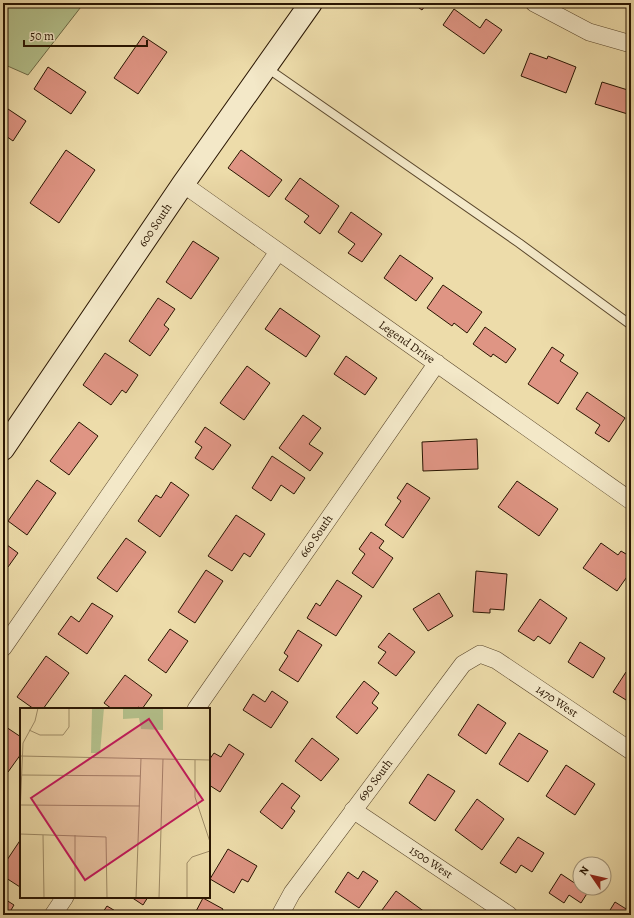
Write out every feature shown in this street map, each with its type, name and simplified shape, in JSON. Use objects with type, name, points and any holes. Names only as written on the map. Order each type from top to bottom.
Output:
[{"type":"main road","name":"600 South","points":[[3,449],[183,184],[311,3]]},
{"type":"street","points":[[534,3],[589,32],[631,44]]},
{"type":"street","name":"Legend Drive","points":[[183,184],[631,501]]},
{"type":"street","points":[[3,648],[278,252]]},
{"type":"street","name":"660 South","points":[[197,708],[436,363]]},
{"type":"street","name":"1470 West","points":[[480,654],[496,660],[631,751]]},
{"type":"street","name":"690 South","points":[[280,915],[292,893],[463,664],[480,654]]},
{"type":"street","name":"1500 West","points":[[353,810],[509,915]]},
{"type":"street","points":[[53,915],[64,898]]},
{"type":"lane","points":[[266,67],[519,243],[631,325]]},
{"type":"green space","points":[[3,3],[84,3],[28,75],[3,64]]},
{"type":"building","points":[[412,3],[427,3],[422,10]]},
{"type":"building","points":[[454,9],[480,28],[486,19],[502,30],[484,54],[443,25]]},
{"type":"building","points":[[143,36],[167,52],[138,94],[114,78]]},
{"type":"building","points":[[530,53],[547,59],[548,56],[576,67],[566,93],[521,76]]},
{"type":"building","points":[[48,67],[86,92],[71,114],[34,89]]},
{"type":"building","points":[[602,82],[631,91],[631,115],[595,104]]},
{"type":"building","points":[[5,107],[26,121],[13,141],[3,134],[3,109]]},
{"type":"building","points":[[66,150],[95,170],[59,223],[30,203]]},
{"type":"building","points":[[241,150],[282,180],[269,197],[228,168]]},
{"type":"building","points":[[300,178],[339,206],[320,234],[304,222],[309,216],[285,199]]},
{"type":"building","points":[[351,212],[382,234],[362,262],[348,253],[355,244],[338,232]]},
{"type":"building","points":[[193,241],[219,258],[191,299],[166,282]]},
{"type":"building","points":[[400,255],[433,278],[416,301],[384,278]]},
{"type":"building","points":[[443,285],[482,312],[467,333],[454,323],[452,326],[427,308]]},
{"type":"building","points":[[158,298],[175,309],[164,325],[169,329],[150,356],[129,341]]},
{"type":"building","points":[[280,308],[320,336],[306,357],[265,329]]},
{"type":"building","points":[[485,327],[516,349],[506,363],[493,354],[491,357],[473,344]]},
{"type":"building","points":[[552,347],[564,355],[560,361],[578,373],[558,404],[528,384]]},
{"type":"building","points":[[105,353],[138,375],[126,393],[122,390],[111,405],[83,385]]},
{"type":"building","points":[[346,356],[377,378],[365,395],[334,374]]},
{"type":"building","points":[[247,366],[270,383],[244,420],[220,403]]},
{"type":"building","points":[[587,392],[625,418],[609,442],[595,433],[600,425],[576,409]]},
{"type":"building","points":[[303,415],[321,428],[309,444],[323,453],[310,471],[279,448]]},
{"type":"building","points":[[79,422],[98,436],[69,475],[50,461]]},
{"type":"building","points":[[205,427],[231,445],[213,470],[195,458],[202,447],[195,442]]},
{"type":"building","points":[[477,439],[478,469],[423,471],[422,442]]},
{"type":"building","points":[[272,456],[305,478],[294,494],[281,485],[271,501],[252,488]]},
{"type":"building","points":[[37,480],[56,493],[27,535],[8,521]]},
{"type":"building","points":[[517,481],[558,509],[539,536],[498,507]]},
{"type":"building","points":[[171,482],[189,495],[160,537],[138,521],[156,495],[161,498]]},
{"type":"building","points":[[407,483],[430,498],[403,538],[385,525],[401,501],[397,498]]},
{"type":"building","points":[[236,515],[265,534],[250,557],[244,553],[232,571],[208,556]]},
{"type":"building","points":[[371,532],[384,541],[379,548],[393,558],[373,588],[352,573],[365,554],[359,549]]},
{"type":"building","points":[[126,538],[146,552],[117,592],[97,578]]},
{"type":"building","points":[[3,542],[18,553],[8,567],[3,563]]},
{"type":"building","points":[[601,543],[618,555],[621,551],[631,557],[631,571],[617,591],[583,568]]},
{"type":"building","points":[[206,570],[223,581],[195,623],[178,612]]},
{"type":"building","points":[[476,571],[507,574],[504,610],[490,609],[490,613],[473,612]]},
{"type":"building","points":[[337,580],[362,596],[336,636],[307,618],[316,603],[320,606]]},
{"type":"building","points":[[439,593],[453,616],[428,631],[413,609]]},
{"type":"building","points":[[540,599],[567,618],[550,644],[538,636],[534,641],[518,631]]},
{"type":"building","points":[[92,603],[113,616],[87,654],[58,634],[71,616],[79,622]]},
{"type":"building","points":[[170,629],[188,641],[166,673],[148,660]]},
{"type":"building","points":[[298,630],[322,645],[298,682],[279,670],[288,656],[284,653]]},
{"type":"building","points":[[389,633],[415,652],[396,676],[378,663],[386,652],[378,647]]},
{"type":"building","points":[[580,642],[605,658],[593,678],[568,662]]},
{"type":"building","points":[[46,656],[69,673],[44,708],[33,708],[17,697]]},
{"type":"building","points":[[626,672],[631,675],[631,703],[613,692]]},
{"type":"building","points":[[125,675],[152,695],[143,708],[111,708],[104,703]]},
{"type":"building","points":[[364,681],[379,693],[372,703],[378,708],[357,734],[336,717]]},
{"type":"building","points":[[272,691],[288,702],[271,728],[243,710],[253,694],[265,702]]},
{"type":"building","points":[[478,704],[506,723],[486,754],[458,735]]},
{"type":"building","points":[[3,725],[20,736],[20,755],[8,772],[3,769]]},
{"type":"building","points":[[519,733],[548,751],[528,782],[499,764]]},
{"type":"building","points":[[312,738],[339,759],[321,781],[295,761]]},
{"type":"building","points":[[229,744],[244,754],[220,792],[210,786],[210,759],[214,753],[221,757]]},
{"type":"building","points":[[566,765],[595,784],[575,815],[546,796]]},
{"type":"building","points":[[428,774],[455,791],[435,821],[409,803]]},
{"type":"building","points":[[282,783],[300,796],[291,808],[295,811],[282,829],[260,812]]},
{"type":"building","points":[[477,799],[504,819],[482,850],[455,830]]},
{"type":"building","points":[[518,837],[544,853],[532,872],[521,865],[516,873],[500,863]]},
{"type":"building","points":[[20,840],[20,887],[3,876],[3,866]]},
{"type":"building","points":[[228,849],[257,866],[248,882],[242,879],[234,893],[210,879]]},
{"type":"building","points":[[363,871],[378,881],[359,908],[335,892],[348,872],[358,879]]},
{"type":"building","points":[[561,874],[572,881],[572,896],[585,896],[581,903],[569,895],[564,903],[549,893]]},
{"type":"building","points":[[396,891],[429,915],[389,915],[382,910]]},
{"type":"building","points":[[3,898],[14,905],[8,915],[3,915]]},
{"type":"building","points":[[132,898],[147,898],[143,905]]},
{"type":"building","points":[[203,898],[223,909],[220,915],[194,915]]},
{"type":"building","points":[[615,902],[631,912],[631,915],[607,915]]},
{"type":"building","points":[[107,906],[122,915],[101,915]]}]
